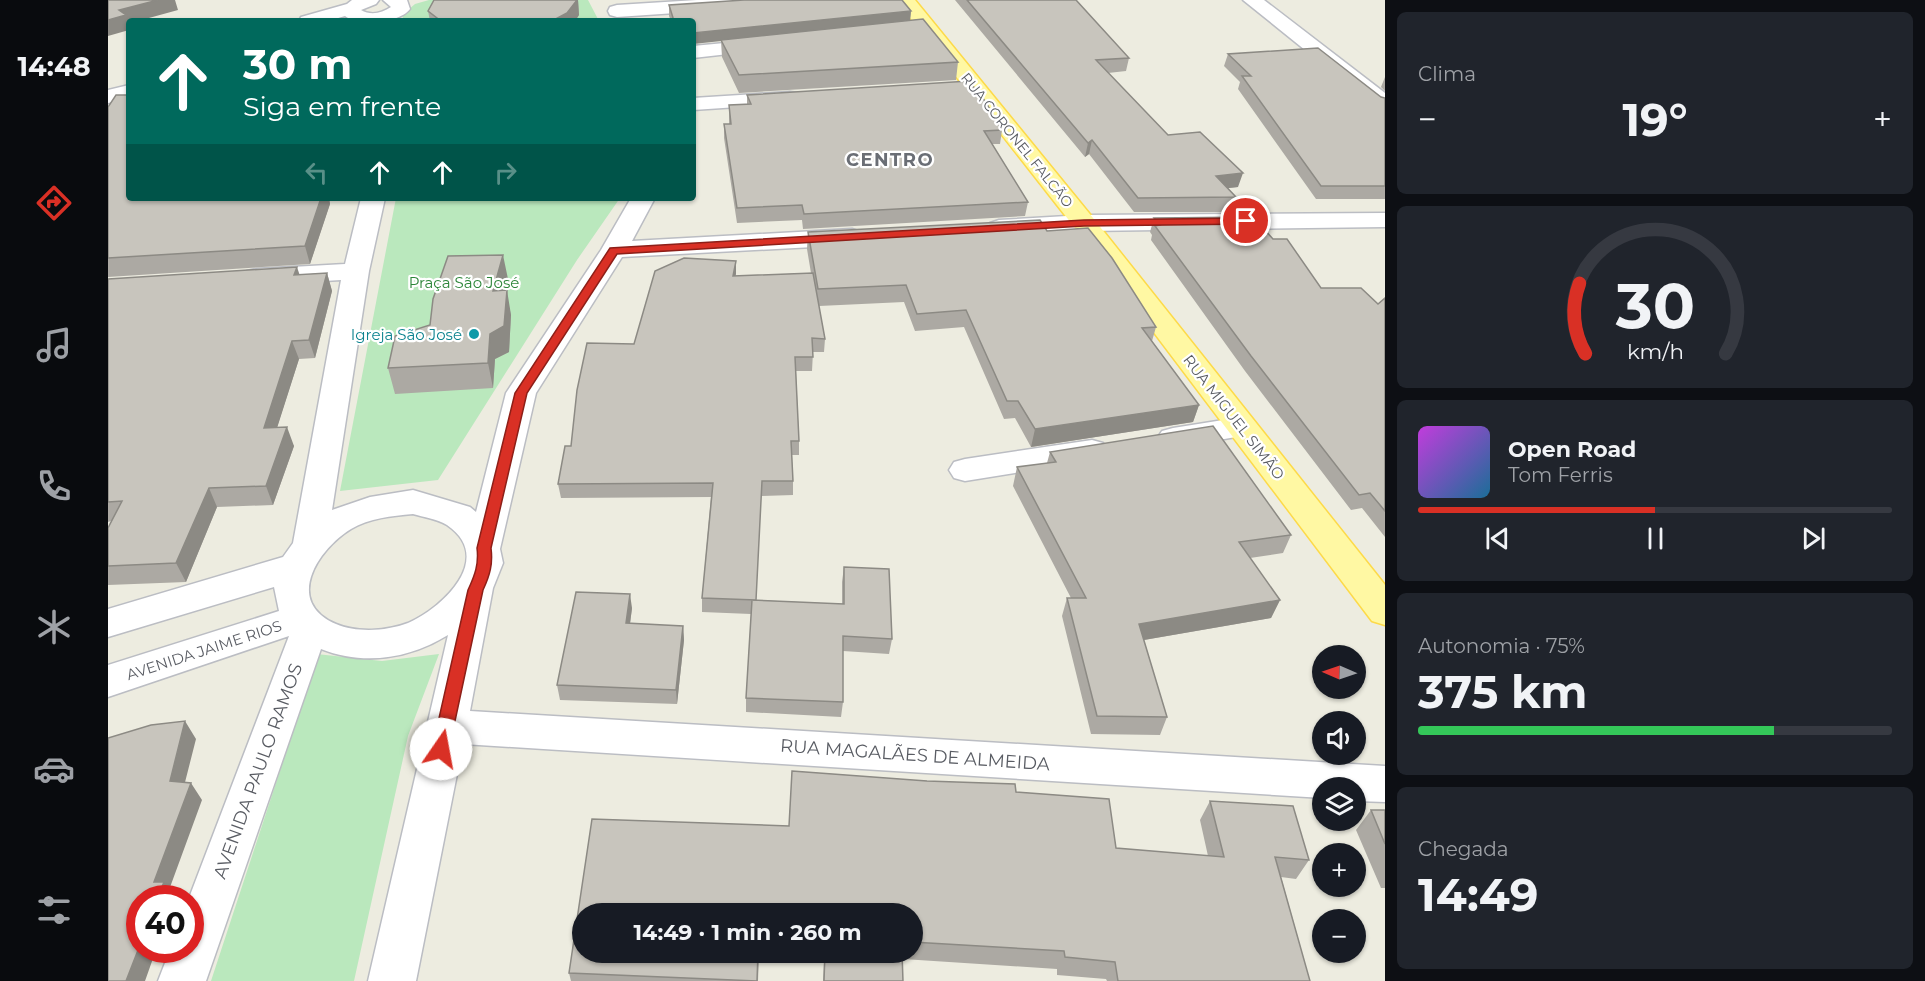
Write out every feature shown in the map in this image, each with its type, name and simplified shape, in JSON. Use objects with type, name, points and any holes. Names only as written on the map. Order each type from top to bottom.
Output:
[{"type":"main road","name":"RUA CORONEL FALCÃO","points":[[905,0],[1084,223]]},
{"type":"main road","name":"RUA MIGUEL SIMÃO","points":[[1084,223],[1385,611]]},
{"type":"street","points":[[617,11],[778,0]]},
{"type":"street","points":[[1252,0],[1385,103]]},
{"type":"street","points":[[326,18],[392,8]]},
{"type":"street","points":[[903,30],[926,28]]},
{"type":"street","points":[[696,52],[786,43]]},
{"type":"street","points":[[108,97],[124,79]]},
{"type":"street","points":[[950,88],[973,87]]},
{"type":"street","points":[[696,104],[810,97]]},
{"type":"street","points":[[372,201],[356,271],[303,555],[290,585],[292,602],[305,623],[328,638],[350,644],[374,644],[423,633],[445,621],[476,590]]},
{"type":"street","points":[[484,548],[521,393],[614,250],[641,201]]},
{"type":"street","points":[[977,229],[1084,223],[1385,220]]},
{"type":"street","points":[[614,250],[870,235]]},
{"type":"street","points":[[226,279],[356,271]]},
{"type":"street","points":[[965,470],[1242,427]]},
{"type":"street","points":[[108,623],[303,555],[331,525],[357,512],[384,504],[413,502],[438,505],[469,521],[479,533],[486,561],[476,590],[392,981]]},
{"type":"street","name":"AVENIDA JAIME RIOS","points":[[108,681],[305,623]]},
{"type":"street","name":"AVENIDA PAULO RAMOS","points":[[182,981],[305,623]]},
{"type":"street","name":"RUA MAGALÃES DE ALMEIDA","points":[[446,726],[1385,784]]},
{"type":"green space","points":[[429,0],[588,0],[597,18],[403,18],[402,15],[415,4]]},
{"type":"green space","name":"Praça São José","points":[[395,201],[618,201],[577,260],[438,480],[340,491]]},
{"type":"green space","points":[[307,653],[382,661],[439,654],[408,736],[354,981],[211,981],[293,731]]},
{"type":"building","points":[[108,0],[158,0],[119,10],[126,15],[108,20]]},
{"type":"building","points":[[434,0],[577,0],[567,13],[558,18],[437,18],[428,11]]},
{"type":"building","points":[[744,0],[902,0],[911,11],[696,33],[696,18],[673,18],[669,5]]},
{"type":"building","points":[[967,0],[1076,0],[1129,58],[1096,60],[1168,135],[1200,132],[1243,173],[1216,176],[1236,197],[1138,198],[1092,140],[1088,143]]},
{"type":"building","points":[[923,19],[958,62],[739,75],[721,40]]},
{"type":"building","points":[[1318,48],[1385,98],[1385,186],[1321,186],[1242,76],[1251,76],[1228,54]]},
{"type":"building","points":[[969,81],[985,101],[1002,130],[984,131],[1028,202],[804,214],[802,205],[737,208],[724,124],[731,124],[729,105],[751,104],[747,95]]},
{"type":"building","points":[[116,95],[126,95],[126,201],[320,201],[305,246],[108,258],[108,107]]},
{"type":"building","points":[[1253,217],[1273,239],[1287,239],[1321,288],[1361,288],[1378,304],[1385,298],[1385,511],[1370,493],[1359,495],[1251,356],[1155,226],[1160,225],[1154,218]]},
{"type":"building","points":[[1040,220],[1047,231],[1088,228],[1112,258],[1156,327],[1142,328],[1199,405],[1035,429],[1018,401],[1007,401],[966,310],[917,314],[906,285],[818,289],[808,232]]},
{"type":"building","points":[[503,255],[493,291],[507,290],[504,326],[490,334],[488,363],[388,368],[395,336],[430,325],[433,299],[448,256]]},
{"type":"building","points":[[684,258],[736,261],[733,276],[813,273],[825,339],[812,338],[813,357],[795,357],[799,441],[791,441],[793,481],[762,481],[756,600],[702,598],[713,483],[558,484],[565,446],[571,446],[577,390],[587,343],[634,344],[655,271]]},
{"type":"building","points":[[297,267],[294,275],[327,273],[309,340],[292,341],[264,428],[287,427],[266,486],[209,488],[176,563],[108,566],[108,528],[122,501],[108,502],[108,279]]},
{"type":"building","points":[[1213,426],[1291,535],[1239,542],[1280,600],[1139,624],[1167,717],[1097,716],[1067,598],[1086,598],[1017,467],[1056,462],[1050,452]]},
{"type":"building","points":[[844,567],[889,569],[892,639],[843,636],[843,702],[746,698],[752,600],[844,604]]},
{"type":"building","points":[[576,592],[630,594],[626,623],[683,626],[676,690],[557,685]]},
{"type":"building","points":[[185,721],[170,781],[191,783],[154,882],[164,882],[163,885],[126,885],[126,963],[133,963],[126,981],[108,981],[108,738],[151,725]]},
{"type":"building","points":[[792,771],[927,781],[1015,784],[1016,792],[1109,799],[1116,848],[1224,857],[1210,801],[1293,806],[1309,860],[1275,857],[1310,981],[1118,981],[1115,962],[1065,957],[1064,951],[923,943],[923,903],[579,903],[592,819],[789,826]]},
{"type":"building","points":[[1371,810],[1385,810],[1385,844]]},
{"type":"building","points":[[572,953],[572,963],[758,963],[757,981],[569,973]]},
{"type":"building","points":[[825,963],[902,963],[903,981],[824,981]]},
{"type":"place","name":"Igreja São José","points":[[474,334]]},
{"type":"district","name":"CENTRO","points":[[890,160]]},
{"type":"route","points":[[441,749],[476,590],[483,576],[486,561],[484,548],[521,393],[614,250],[1084,223],[1246,221]]}]
